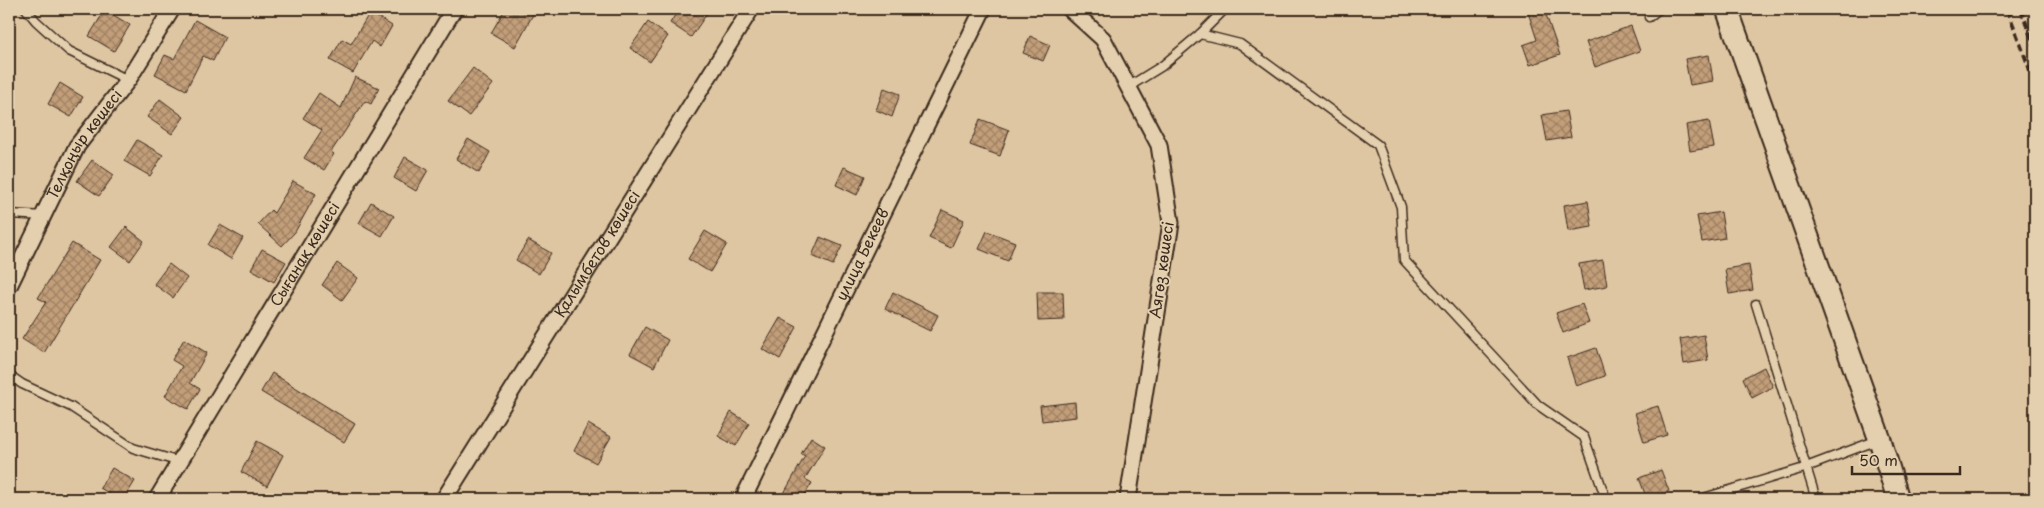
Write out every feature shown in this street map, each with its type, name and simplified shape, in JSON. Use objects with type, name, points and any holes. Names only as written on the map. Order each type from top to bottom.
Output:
[{"type":"street","name":"Телқоңыр көшесі","points":[[9,286],[77,146],[128,80],[172,9]]},
{"type":"street","name":"Сығанақ көшесі","points":[[157,499],[454,9]]},
{"type":"street","name":"Қалымбетов көшесі","points":[[444,499],[751,9]]},
{"type":"street","name":"улица Бекеев","points":[[743,499],[983,9]]},
{"type":"street","name":"Аягөз көшесі","points":[[1070,9],[1102,40],[1159,145],[1171,223],[1128,499]]},
{"type":"street","points":[[1727,9],[1880,440],[1898,499]]},
{"type":"lane","points":[[26,9],[36,21],[69,51],[128,80]]},
{"type":"lane","points":[[1128,87],[1162,66],[1200,34],[1225,9]]},
{"type":"lane","points":[[1649,17],[1659,9]]},
{"type":"lane","points":[[1200,34],[1240,44],[1378,145],[1401,207],[1404,260],[1538,405],[1584,437],[1606,499]]},
{"type":"lane","points":[[9,213],[44,216]]},
{"type":"lane","points":[[1756,304],[1816,499]]},
{"type":"lane","points":[[9,375],[22,384],[71,407],[133,448],[180,462]]},
{"type":"lane","points":[[1700,499],[1807,467],[1880,440]]},
{"type":"building","points":[[505,9],[536,9],[515,47],[491,33]]},
{"type":"building","points":[[679,9],[710,9],[691,37],[670,23]]},
{"type":"building","points":[[1527,9],[1544,9],[1560,55],[1530,65],[1523,45],[1537,40]]},
{"type":"building","points":[[105,10],[130,25],[114,51],[89,36]]},
{"type":"building","points":[[370,12],[392,26],[380,47],[372,41],[353,73],[330,60],[342,39],[351,44]]},
{"type":"building","points":[[195,20],[225,37],[213,61],[203,56],[186,90],[155,74],[165,55],[174,59]]},
{"type":"building","points":[[648,22],[668,36],[650,62],[630,48]]},
{"type":"building","points":[[1631,26],[1640,51],[1595,67],[1586,42]]},
{"type":"building","points":[[1030,36],[1050,45],[1043,61],[1023,53]]},
{"type":"building","points":[[1709,55],[1713,81],[1690,85],[1685,59]]},
{"type":"building","points":[[473,68],[493,84],[469,116],[448,101]]},
{"type":"building","points":[[355,77],[379,88],[371,104],[365,101],[331,152],[334,154],[324,170],[304,158],[322,130],[303,118],[319,93],[341,108]]},
{"type":"building","points":[[60,83],[83,97],[71,117],[48,104]]},
{"type":"building","points":[[884,88],[900,94],[892,117],[876,110]]},
{"type":"building","points":[[160,99],[184,117],[172,134],[147,117]]},
{"type":"building","points":[[1566,111],[1571,137],[1547,141],[1542,115]]},
{"type":"building","points":[[980,119],[1009,130],[1000,156],[970,145]]},
{"type":"building","points":[[1709,121],[1714,147],[1690,151],[1686,125]]},
{"type":"building","points":[[468,139],[490,152],[479,173],[456,159]]},
{"type":"building","points":[[137,140],[163,155],[150,176],[124,161]]},
{"type":"building","points":[[405,157],[428,170],[416,191],[394,178]]},
{"type":"building","points":[[92,160],[114,175],[99,196],[77,181]]},
{"type":"building","points":[[844,167],[865,176],[857,195],[836,185]]},
{"type":"building","points":[[293,181],[316,194],[295,232],[282,246],[258,224],[271,210],[274,213]]},
{"type":"building","points":[[1588,201],[1592,227],[1568,231],[1564,205]]},
{"type":"building","points":[[371,202],[394,216],[382,236],[359,223]]},
{"type":"building","points":[[942,210],[964,220],[951,248],[929,238]]},
{"type":"building","points":[[1721,212],[1725,238],[1702,242],[1697,216]]},
{"type":"building","points":[[220,225],[243,238],[231,259],[208,245]]},
{"type":"building","points":[[126,227],[144,241],[130,261],[111,247]]},
{"type":"building","points":[[705,231],[727,244],[710,272],[688,259]]},
{"type":"building","points":[[987,231],[1015,242],[1008,261],[979,249]]},
{"type":"building","points":[[820,237],[842,246],[833,265],[812,256]]},
{"type":"building","points":[[528,240],[551,253],[539,274],[516,260]]},
{"type":"building","points":[[72,243],[100,260],[44,353],[22,339],[46,302],[38,298]]},
{"type":"building","points":[[262,249],[286,262],[274,282],[251,269]]},
{"type":"building","points":[[1603,260],[1607,286],[1584,290],[1579,264]]},
{"type":"building","points":[[337,263],[358,278],[342,300],[322,285]]},
{"type":"building","points":[[169,264],[187,278],[173,298],[154,284]]},
{"type":"building","points":[[1749,265],[1753,290],[1729,294],[1725,269]]},
{"type":"building","points":[[893,292],[938,315],[930,331],[885,309]]},
{"type":"building","points":[[1037,292],[1063,292],[1064,320],[1038,321]]},
{"type":"building","points":[[1582,304],[1589,323],[1563,333],[1556,313]]},
{"type":"building","points":[[780,318],[797,327],[780,359],[762,349]]},
{"type":"building","points":[[645,327],[668,340],[654,367],[630,354]]},
{"type":"building","points":[[1704,335],[1708,360],[1684,364],[1680,339]]},
{"type":"building","points":[[184,339],[207,353],[190,383],[200,389],[188,409],[165,396],[182,366],[172,360]]},
{"type":"building","points":[[1596,348],[1605,376],[1576,386],[1567,358]]},
{"type":"building","points":[[1764,367],[1773,387],[1752,398],[1743,378]]},
{"type":"building","points":[[272,373],[355,424],[344,442],[261,392]]},
{"type":"building","points":[[1075,402],[1076,417],[1042,421],[1040,406]]},
{"type":"building","points":[[1658,406],[1667,435],[1644,442],[1635,413]]},
{"type":"building","points":[[731,412],[749,423],[736,446],[718,436]]},
{"type":"building","points":[[588,424],[611,437],[596,463],[574,451]]},
{"type":"building","points":[[811,437],[825,446],[805,479],[812,483],[802,499],[790,499],[783,495],[805,456],[801,454]]},
{"type":"building","points":[[257,441],[283,455],[267,486],[241,472]]},
{"type":"building","points":[[112,468],[135,481],[124,499],[119,499],[100,488]]},
{"type":"building","points":[[1661,470],[1669,491],[1647,499],[1639,478]]},
{"type":"railway","points":[[2007,9],[2035,83]]},
{"type":"railway","points":[[2021,9],[2035,48]]}]
